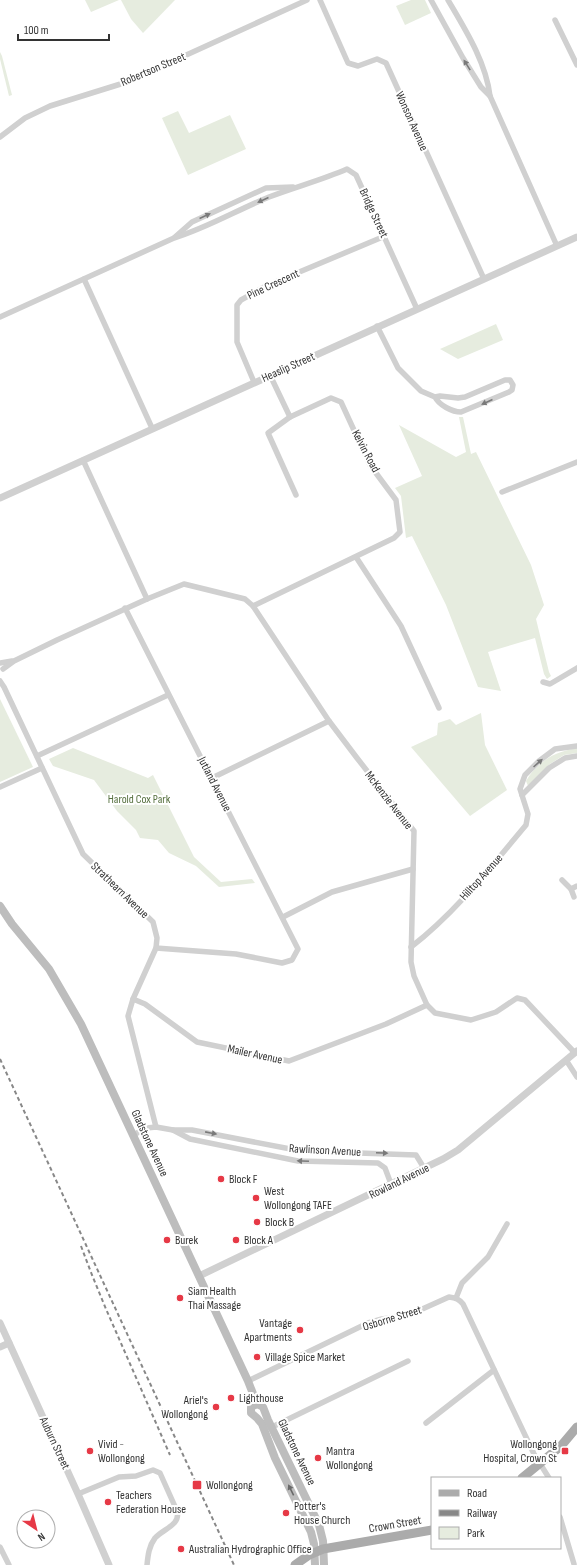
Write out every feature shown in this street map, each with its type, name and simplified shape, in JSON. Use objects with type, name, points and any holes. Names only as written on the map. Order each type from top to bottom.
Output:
[{"type":"main road","name":"Gladstone Avenue","points":[[0,906],[12,924],[54,976],[81,1024],[248,1381],[257,1404]]},
{"type":"main road","points":[[257,1404],[262,1406],[264,1410],[261,1416],[257,1418],[252,1415],[250,1411],[253,1405],[257,1404]]},
{"type":"main road","name":"Gladstone Avenue","points":[[264,1410],[275,1458],[311,1532],[318,1551]]},
{"type":"main road","name":"Gladstone Avenue","points":[[257,1418],[268,1428]]},
{"type":"main road","points":[[523,1477],[561,1446],[577,1427]]},
{"type":"main road","name":"Crown Street","points":[[295,1565],[318,1551],[431,1530]]},
{"type":"main road","points":[[315,1565],[318,1551]]},
{"type":"main road","points":[[318,1551],[324,1565]]},
{"type":"main road","points":[[295,1565],[300,1563],[305,1565]]},
{"type":"street","name":"Robertson Street","points":[[0,137],[25,118],[50,106],[127,82],[307,0]]},
{"type":"street","name":"Wonson Avenue","points":[[320,0],[348,63],[358,66],[377,59],[386,63],[484,279]]},
{"type":"street","points":[[431,0],[463,58],[481,87],[490,96]]},
{"type":"street","points":[[448,0],[472,44],[488,82],[490,96],[557,246]]},
{"type":"street","points":[[554,20],[577,65]]},
{"type":"street","name":"Bridge Street","points":[[0,317],[174,238],[190,234],[268,198],[299,186],[324,179],[347,169],[356,175],[417,308]]},
{"type":"street","name":"Bridge Street","points":[[174,238],[192,222],[266,188],[299,186]]},
{"type":"street","name":"Pine Crescent","points":[[254,382],[237,342],[237,306],[241,300],[266,286],[385,236]]},
{"type":"street","name":"Heaslip Street","points":[[0,498],[377,326],[577,237]]},
{"type":"street","points":[[84,279],[152,428]]},
{"type":"street","points":[[377,326],[398,368],[421,391],[435,397],[440,396],[458,398],[465,397],[505,380],[510,380],[513,385],[512,390],[509,392],[461,412],[457,412],[438,402],[435,397]]},
{"type":"street","points":[[270,375],[290,417],[268,432],[296,496]]},
{"type":"street","name":"Kelvin Road","points":[[253,606],[394,538],[400,532],[396,500],[370,465],[341,402],[331,398],[290,417]]},
{"type":"street","points":[[83,460],[147,599]]},
{"type":"street","points":[[502,492],[577,462]]},
{"type":"street","points":[[356,557],[401,626],[439,708]]},
{"type":"street","name":"McKenzie Avenue","points":[[1,669],[14,661],[126,608],[184,584],[245,599],[253,606],[329,721],[414,831],[411,962],[414,976],[427,1005]]},
{"type":"street","name":"Jutland Avenue","points":[[126,608],[168,695],[212,778],[298,949],[292,960],[282,963],[236,954],[156,948]]},
{"type":"street","points":[[543,682],[550,684],[577,668]]},
{"type":"street","name":"Strathearn Avenue","points":[[1,669],[4,686]]},
{"type":"street","name":"Strathearn Avenue","points":[[0,681],[4,686],[83,854],[153,922],[157,938],[156,948],[133,1000],[128,1016],[156,1127]]},
{"type":"street","points":[[37,756],[168,695]]},
{"type":"street","points":[[212,778],[329,721]]},
{"type":"street","name":"Hilltop Avenue","points":[[411,947],[470,892],[526,825],[528,814],[520,789],[525,775],[539,760],[556,749],[577,746]]},
{"type":"street","points":[[522,795],[549,768],[565,758],[577,756]]},
{"type":"street","points":[[0,787],[42,768]]},
{"type":"street","points":[[283,917],[332,892],[413,869]]},
{"type":"street","points":[[562,880],[574,888],[574,897]]},
{"type":"street","points":[[427,1005],[435,1013],[471,1020],[496,1012],[517,998],[525,1000],[576,1052]]},
{"type":"street","name":"Mailer Avenue","points":[[133,1000],[145,1004],[197,1042],[289,1061],[386,1024],[427,1005]]},
{"type":"street","name":"Rowland Avenue","points":[[199,1276],[443,1159],[458,1150],[576,1052]]},
{"type":"street","points":[[566,1060],[577,1077]]},
{"type":"street","name":"Rawlinson Avenue","points":[[133,1135],[148,1128],[156,1127],[173,1130],[192,1130],[301,1151],[416,1155],[424,1168]]},
{"type":"street","name":"Rawlinson Avenue","points":[[173,1130],[190,1139],[298,1161],[378,1163],[385,1168],[392,1184]]},
{"type":"street","points":[[507,1224],[488,1257],[462,1283],[456,1298],[463,1304],[534,1454],[548,1477]]},
{"type":"street","name":"Osborne Street","points":[[248,1381],[368,1323],[382,1319],[409,1315],[449,1297],[456,1298]]},
{"type":"street","name":"Auburn Street","points":[[0,1323],[109,1565]]},
{"type":"street","points":[[0,1347],[9,1343]]},
{"type":"street","points":[[268,1428],[408,1361]]},
{"type":"street","points":[[426,1423],[494,1370]]},
{"type":"street","points":[[78,1494],[117,1478],[139,1475],[154,1470],[160,1473],[178,1511],[178,1516],[174,1524],[158,1535],[153,1542],[148,1553],[147,1565]]},
{"type":"street","points":[[561,1520],[574,1564]]},
{"type":"street","points":[[0,1547],[9,1565]]},
{"type":"green space","points":[[85,0],[119,0],[91,12]]},
{"type":"green space","points":[[121,0],[175,0],[143,33],[131,19]]},
{"type":"green space","points":[[411,0],[425,0],[431,13],[405,25],[396,6]]},
{"type":"green space","points":[[0,52],[12,95],[9,96],[0,59]]},
{"type":"green space","points":[[178,111],[189,133],[230,115],[246,149],[188,175],[162,118]]},
{"type":"green space","points":[[496,324],[503,340],[458,359],[440,349]]},
{"type":"green space","points":[[459,417],[463,417],[471,454],[476,452],[531,565],[544,605],[536,619],[551,676],[547,679],[544,674],[535,638],[488,652],[501,691],[478,687],[446,605],[412,536],[406,538],[401,496],[395,488],[422,476],[399,425],[456,457],[466,452]]},
{"type":"green space","points":[[0,699],[33,767],[0,782]]},
{"type":"green space","points":[[481,713],[485,745],[507,790],[470,816],[411,747],[437,735],[438,723],[450,719],[456,725]]},
{"type":"green space","name":"Harold Cox Park","points":[[73,748],[148,778],[153,775],[194,857],[221,882],[252,879],[255,883],[219,887],[196,866],[169,853],[158,840],[140,838],[136,830],[117,811],[94,780],[53,766],[49,759]]},
{"type":"green space","points":[[577,748],[577,753],[564,755],[550,764],[528,786],[526,781],[536,768],[547,758],[561,752]]},
{"type":"railway","points":[[0,1059],[234,1565]]},
{"type":"railway","points":[[81,1246],[106,1309],[170,1455]]},
{"type":"place","name":"Block F","points":[[221,1179]]},
{"type":"place","name":"West Wollongong TAFE","points":[[256,1198]]},
{"type":"place","name":"Block B","points":[[257,1222]]},
{"type":"place","name":"Burek","points":[[167,1240]]},
{"type":"place","name":"Block A","points":[[236,1240]]},
{"type":"place","name":"Siam Health Thai Massage","points":[[180,1298]]},
{"type":"place","name":"Vantage Apartments","points":[[300,1330]]},
{"type":"place","name":"Village Spice Market","points":[[257,1357]]},
{"type":"place","name":"Lighthouse","points":[[231,1398]]},
{"type":"place","name":"Ariel's Wollongong","points":[[216,1407]]},
{"type":"place","name":"Vivid - Wollongong","points":[[90,1451]]},
{"type":"place","name":"Wollongong Hospital, Crown St","points":[[565,1451]]},
{"type":"place","name":"Mantra Wollongong","points":[[318,1458]]},
{"type":"place","name":"Wollongong","points":[[197,1485]]},
{"type":"place","name":"Teachers Federation House","points":[[108,1502]]},
{"type":"place","name":"Potter's House Church","points":[[286,1513]]},
{"type":"place","name":"Australian Hydrographic Office","points":[[181,1549]]}]
